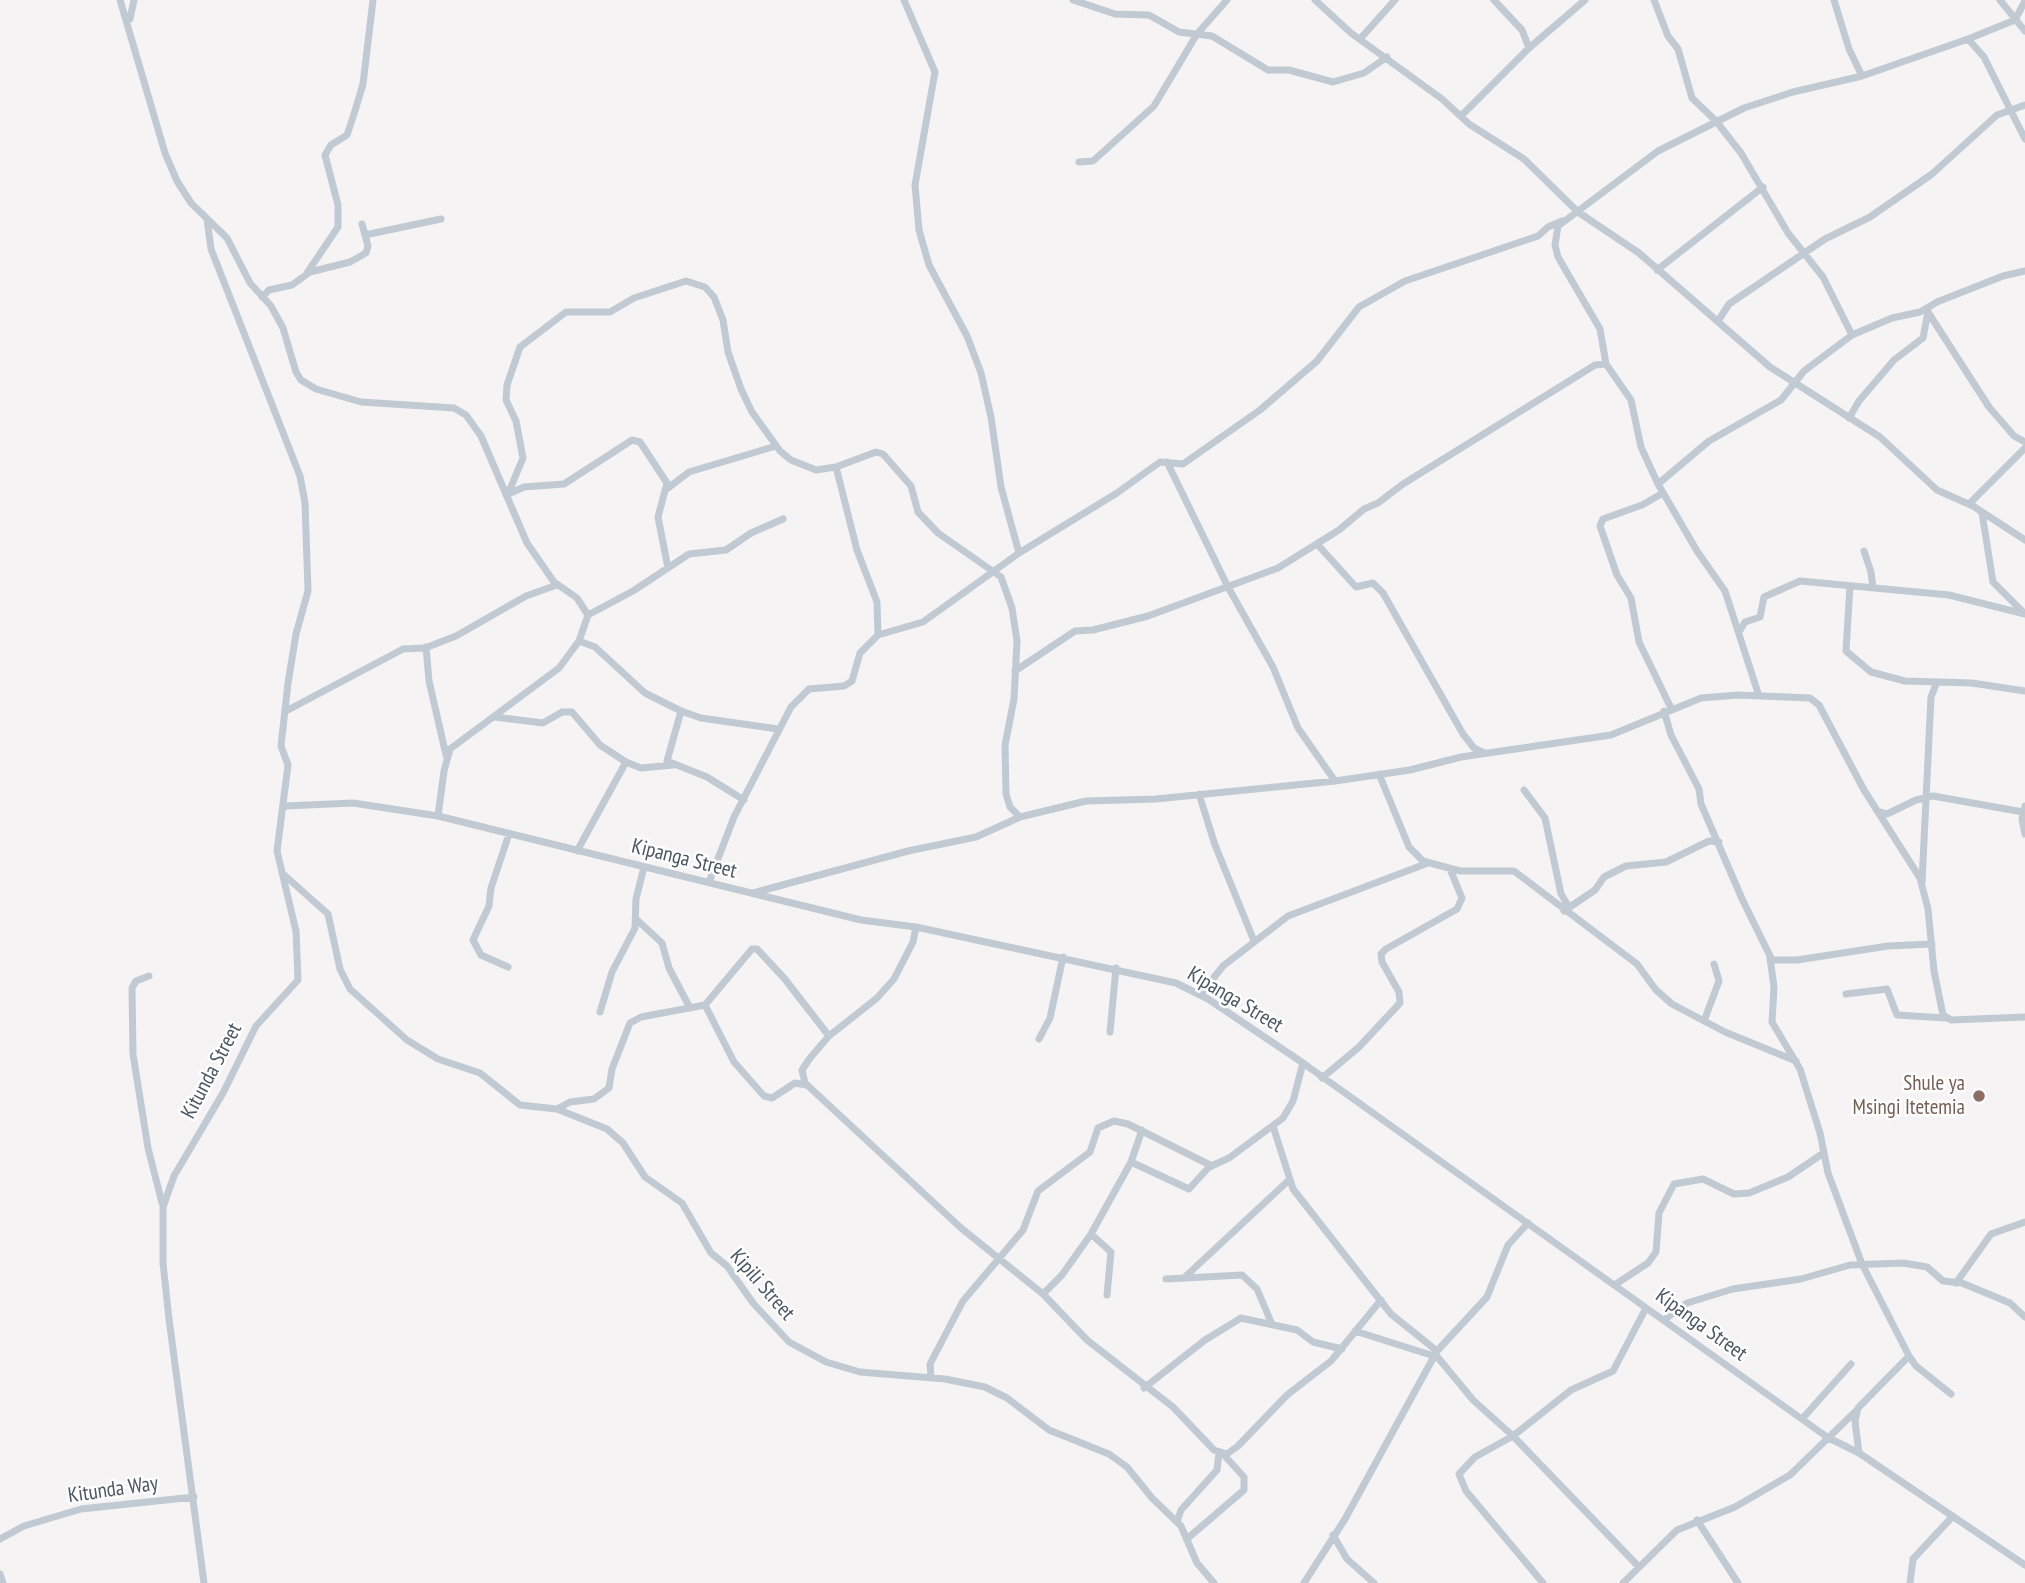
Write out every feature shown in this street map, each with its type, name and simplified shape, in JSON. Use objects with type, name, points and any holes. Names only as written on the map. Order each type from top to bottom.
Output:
[{"type":"street","points":[[120,0],[131,29],[168,160],[185,195],[227,238],[250,284],[283,328],[296,372],[304,384],[361,402],[454,408],[461,411],[481,436],[527,543],[557,585],[577,598],[588,615]]},
{"type":"street","points":[[131,29],[130,14],[134,0]]},
{"type":"street","points":[[307,273],[338,227],[338,205],[325,155],[331,145],[346,135],[354,114],[363,84],[373,0]]},
{"type":"street","points":[[904,0],[935,72],[915,185],[919,230],[929,265],[967,336],[981,373],[991,417],[1001,487],[1019,553]]},
{"type":"street","points":[[1073,0],[1115,14],[1149,15],[1179,32],[1220,40],[1268,70],[1289,70],[1333,82],[1364,73],[1387,57]]},
{"type":"street","points":[[1079,162],[1093,161],[1154,106],[1197,34],[1227,0]]},
{"type":"street","points":[[1315,0],[1360,39],[1461,116],[1524,159],[1577,212],[1613,233],[1770,367],[1880,437],[1937,490],[1950,498],[1969,504],[2025,540]]},
{"type":"street","points":[[1360,39],[1395,0]]},
{"type":"street","points":[[1494,0],[1522,30],[1529,48]]},
{"type":"street","points":[[1461,116],[1529,48],[1585,0]]},
{"type":"street","points":[[1654,0],[1668,36],[1678,49],[1692,98],[1716,121],[1763,187],[1788,233],[1823,277],[1852,335]]},
{"type":"street","points":[[1833,0],[1849,49],[1862,76]]},
{"type":"street","points":[[2000,0],[2025,31]]},
{"type":"street","points":[[709,882],[778,729],[791,707],[809,689],[844,685],[852,681],[860,653],[878,635],[923,622],[993,570],[1117,493],[1160,462],[1177,466],[1183,464],[1260,410],[1317,361],[1359,307],[1405,281],[1540,236],[1548,227],[1577,212],[1658,151],[1716,121],[1769,99],[1862,76],[2015,20],[2025,1]]},
{"type":"street","points":[[1968,38],[1984,57],[2025,139]]},
{"type":"street","points":[[1718,321],[1725,307],[1805,253],[1900,197],[1953,157],[1997,115],[2025,105]]},
{"type":"street","points":[[1657,270],[1763,187]]},
{"type":"street","name":"Kitunda Street","points":[[204,1583],[169,1319],[163,1263],[163,1208],[174,1176],[223,1093],[256,1026],[298,980],[296,931],[277,851],[285,806],[288,765],[281,746],[296,634],[308,592],[304,492],[281,424],[240,330],[233,301],[211,249],[207,219]]},
{"type":"street","points":[[365,235],[441,219]]},
{"type":"street","points":[[1562,221],[1558,226],[1556,250],[1600,329],[1606,363],[1631,400],[1641,447],[1658,484],[1697,551],[1723,586],[1759,696]]},
{"type":"street","points":[[262,297],[273,288],[292,285],[307,273],[324,266],[350,262],[366,253],[362,224]]},
{"type":"street","points":[[1658,484],[1709,440],[1781,400],[1793,382],[1852,335],[1892,318],[1927,310],[2003,276],[2025,271]]},
{"type":"street","points":[[507,495],[523,458],[516,421],[506,400],[507,385],[520,348],[566,312],[608,313],[634,298],[686,281],[705,287],[714,297],[741,388],[752,412],[776,446],[791,460],[816,470],[836,467],[876,452],[883,454],[911,486],[918,512],[938,533],[975,561],[993,570],[1004,583],[1013,608],[1017,641],[1014,699],[1005,745],[1006,794],[1010,807],[1020,817]]},
{"type":"street","points":[[1849,418],[1859,401],[1894,360],[1923,338],[1927,310]]},
{"type":"street","points":[[1927,310],[1989,407],[2014,436],[2025,442]]},
{"type":"street","points":[[1015,671],[1076,631],[1093,630],[1148,616],[1278,568],[1318,545],[1403,484],[1595,365],[1606,363]]},
{"type":"street","points":[[507,495],[524,487],[564,484],[636,440],[657,464],[668,488]]},
{"type":"street","points":[[668,568],[658,517],[668,488],[688,472],[776,446]]},
{"type":"street","points":[[1969,504],[2025,448]]},
{"type":"street","points":[[1167,462],[1228,587],[1273,667],[1298,728],[1335,781]]},
{"type":"street","points":[[836,467],[858,550],[877,602],[878,635]]},
{"type":"street","points":[[1663,493],[1642,505],[1606,518],[1600,526],[1616,575],[1631,598],[1639,642],[1668,710],[1675,743],[1697,784],[1701,804],[1770,958],[1774,987],[1772,1022],[1779,1039],[1796,1061],[1820,1133],[1822,1154],[1861,1264],[1909,1356],[1916,1366],[1951,1394]]},
{"type":"street","points":[[1981,511],[1993,582],[2024,614]]},
{"type":"street","points":[[447,756],[466,734],[495,717],[559,668],[579,641],[588,615],[689,554],[726,550],[751,533],[783,519]]},
{"type":"street","points":[[1318,545],[1356,587],[1373,583],[1383,593],[1463,734],[1474,748],[1485,754]]},
{"type":"street","points":[[1864,551],[1873,588]]},
{"type":"street","points":[[1739,633],[1745,622],[1760,617],[1764,597],[1783,586],[1808,581],[1949,595],[2024,614]]},
{"type":"street","points":[[286,711],[403,649],[426,647],[465,632],[526,596],[557,585]]},
{"type":"street","points":[[1850,586],[1846,646],[1852,659],[1871,672],[1887,677],[1972,683],[2025,691]]},
{"type":"street","points":[[579,641],[595,647],[645,692],[681,711],[701,718],[778,729]]},
{"type":"street","points":[[426,647],[429,681],[447,756],[438,816]]},
{"type":"street","points":[[1937,682],[1931,697],[1922,883],[1934,971],[1946,1018]]},
{"type":"street","points":[[752,894],[908,851],[976,837],[1020,817],[1086,801],[1335,781],[1611,735],[1702,698],[1759,696],[1810,698],[1816,702],[1877,811],[1922,883]]},
{"type":"street","points":[[673,765],[666,758],[681,711]]},
{"type":"street","points":[[495,717],[543,723],[562,712],[572,712],[600,745],[625,762],[641,768],[673,765],[707,777],[744,800]]},
{"type":"street","points":[[577,851],[625,762]]},
{"type":"street","points":[[1379,774],[1409,847],[1429,863],[1450,869],[1514,871],[1637,964],[1656,989],[1672,1004],[1796,1061]]},
{"type":"street","points":[[1524,790],[1545,818],[1561,894],[1567,909]]},
{"type":"street","points":[[1199,794],[1215,845],[1254,941]]},
{"type":"street","points":[[1877,811],[1887,814],[1927,797],[1942,796],[2024,809],[2025,834]]},
{"type":"street","name":"Kipanga Street","points":[[285,806],[353,803],[438,816],[861,920],[1063,957],[1176,983],[1200,995],[1303,1063],[1827,1437],[1859,1453],[2025,1564]]},
{"type":"street","points":[[508,967],[481,955],[473,940],[489,906],[509,834]]},
{"type":"street","points":[[1567,909],[1595,890],[1604,877],[1626,866],[1666,862],[1709,841],[1719,842]]},
{"type":"street","points":[[1200,995],[1223,966],[1254,941],[1306,907],[1429,863]]},
{"type":"street","points":[[600,1012],[612,972],[631,937],[644,867]]},
{"type":"street","points":[[1322,1078],[1359,1047],[1400,1003],[1399,992],[1382,962],[1381,954],[1457,909],[1462,898],[1450,869]]},
{"type":"street","name":"Kipili Street","points":[[282,873],[326,911],[343,981],[372,1008],[407,1040],[438,1059],[480,1073],[520,1105],[557,1109],[607,1129],[622,1143],[645,1177],[680,1201],[710,1253],[727,1266],[752,1303],[789,1342],[826,1362],[852,1370],[932,1377],[985,1387],[1007,1398],[1049,1430],[1108,1454],[1127,1467],[1144,1490],[1177,1522],[1188,1538],[1197,1563],[1214,1583]]},
{"type":"street","points":[[636,919],[662,943],[669,968],[690,1008]]},
{"type":"street","points":[[916,928],[906,958],[886,990],[829,1036],[805,1063],[802,1074],[807,1086],[961,1228],[998,1255],[1043,1294],[1080,1334],[1144,1388],[1173,1407],[1244,1477],[1244,1490],[1188,1538]]},
{"type":"street","points":[[1770,958],[1788,961],[1888,946],[1932,944]]},
{"type":"street","points":[[557,1109],[570,1102],[594,1099],[609,1088],[612,1069],[630,1023],[641,1017],[705,1005],[750,950],[756,949],[784,978],[829,1036]]},
{"type":"street","points":[[1039,1039],[1050,1018],[1063,957]]},
{"type":"street","points":[[1704,1021],[1719,981],[1714,964]]},
{"type":"street","points":[[1110,1032],[1116,968]]},
{"type":"street","points":[[149,976],[141,978],[132,988],[133,1054],[148,1149],[163,1208]]},
{"type":"street","points":[[1846,994],[1887,989],[1897,1015],[1946,1018],[2025,1017]]},
{"type":"street","points":[[705,1005],[734,1062],[764,1096],[772,1098],[795,1083],[807,1086]]},
{"type":"street","points":[[1131,1162],[1187,1190],[1212,1166],[1229,1158],[1290,1110],[1303,1063]]},
{"type":"street","points":[[932,1377],[929,1366],[959,1308],[998,1255],[1023,1230],[1038,1191],[1090,1152],[1098,1128],[1114,1121],[1142,1130],[1212,1166]]},
{"type":"street","points":[[1273,1126],[1289,1180],[1398,1321],[1435,1353],[1473,1400],[1514,1436],[1639,1567]]},
{"type":"street","points":[[1043,1294],[1062,1275],[1091,1234],[1131,1162],[1142,1130]]},
{"type":"street","points":[[1616,1284],[1648,1263],[1656,1252],[1659,1213],[1674,1184],[1703,1179],[1734,1194],[1749,1193],[1788,1177],[1822,1154]]},
{"type":"street","points":[[1186,1276],[1289,1180]]},
{"type":"street","points":[[1956,1283],[1991,1234],[2025,1222]]},
{"type":"street","points":[[1304,1583],[1435,1353],[1487,1297],[1508,1245],[1528,1223]]},
{"type":"street","points":[[1091,1234],[1111,1252],[1107,1296]]},
{"type":"street","points":[[1664,1321],[1700,1297],[1801,1279],[1861,1264],[1927,1267],[1943,1281],[1956,1283],[2010,1303],[2025,1317]]},
{"type":"street","points":[[1166,1279],[1186,1276],[1245,1276],[1257,1289],[1271,1322]]},
{"type":"street","points":[[1221,1454],[1229,1453],[1238,1446],[1287,1395],[1342,1349],[1381,1300]]},
{"type":"street","points":[[1543,1583],[1466,1491],[1459,1478],[1475,1457],[1514,1436],[1571,1390],[1613,1371],[1646,1308]]},
{"type":"street","points":[[1144,1388],[1234,1320],[1247,1318],[1271,1322],[1297,1330],[1313,1342],[1342,1349]]},
{"type":"street","points":[[1355,1331],[1435,1353]]},
{"type":"street","points":[[1623,1583],[1677,1530],[1735,1507],[1790,1475],[1909,1356]]},
{"type":"street","points":[[1802,1419],[1851,1364]]},
{"type":"street","points":[[1857,1410],[1859,1453]]},
{"type":"street","points":[[1177,1522],[1181,1510],[1217,1469],[1221,1454]]},
{"type":"street","name":"Kitunda Way","points":[[0,1539],[24,1526],[80,1508],[194,1497]]},
{"type":"street","points":[[1910,1583],[1909,1571],[1913,1559],[1944,1529],[1953,1516]]},
{"type":"street","points":[[1697,1520],[1738,1583]]},
{"type":"street","points":[[1333,1535],[1347,1559],[1374,1583]]},
{"type":"street","points":[[0,1574],[3,1583]]},
{"type":"place","name":"Shule ya Msingi Itetemia","points":[[1979,1096]]}]
